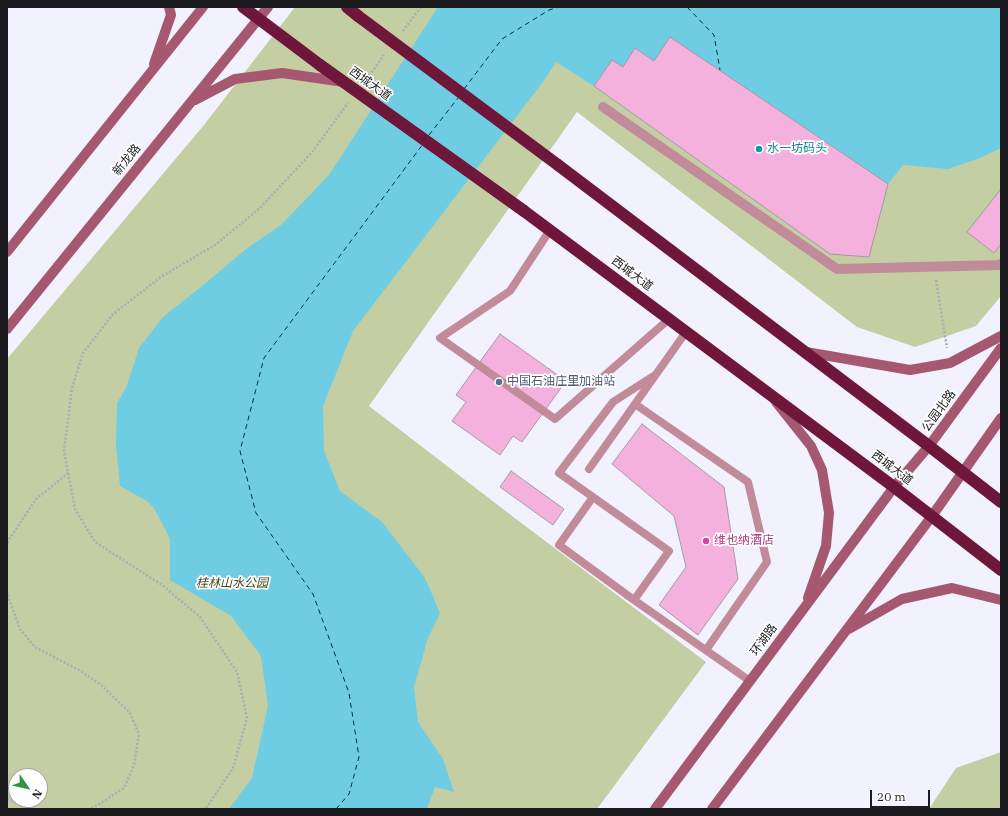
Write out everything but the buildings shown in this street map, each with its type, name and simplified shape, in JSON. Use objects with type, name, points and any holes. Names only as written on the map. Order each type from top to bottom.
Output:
[{"type":"highway","name":"西城大道","points":[[243,7],[320,65],[550,230],[894,487],[1001,570]]},
{"type":"highway","points":[[347,7],[558,165],[1001,502]]},
{"type":"main road","points":[[152,72],[172,15],[169,7]]},
{"type":"main road","points":[[7,252],[203,7]]},
{"type":"main road","name":"新龙路","points":[[7,329],[268,7]]},
{"type":"main road","points":[[191,102],[235,79],[282,73],[345,82]]},
{"type":"main road","points":[[804,352],[910,370],[950,363],[1001,336]]},
{"type":"main road","name":"公园北路","points":[[894,487],[929,446],[1001,348]]},
{"type":"main road","points":[[768,393],[811,446],[822,470],[829,513],[826,546],[805,607]]},
{"type":"main road","points":[[712,809],[932,516],[1001,418]]},
{"type":"main road","name":"环湖路","points":[[655,809],[894,487]]},
{"type":"main road","points":[[845,631],[902,599],[952,588],[1001,600]]},
{"type":"street","points":[[603,107],[837,270],[1001,264]]},
{"type":"lane","points":[[550,230],[510,291],[440,338],[555,419],[669,319]]},
{"type":"lane","points":[[589,469],[686,332]]},
{"type":"lane","points":[[634,600],[669,551],[560,473],[612,402],[655,375]]},
{"type":"lane","points":[[635,404],[748,482],[767,562],[706,650]]},
{"type":"lane","points":[[593,497],[559,545],[634,600],[750,681]]},
{"type":"path","points":[[402,32],[421,7]]},
{"type":"path","points":[[364,82],[388,51]]},
{"type":"path","points":[[202,809],[207,806],[233,768],[247,718],[237,672],[200,617],[162,585],[95,542],[75,509],[64,451],[72,388],[83,353],[113,314],[161,277],[215,245],[259,209],[312,151],[350,101]]},
{"type":"path","points":[[933,267],[950,363]]},
{"type":"path","points":[[7,547],[8,541],[36,499],[68,473]]},
{"type":"path","points":[[7,591],[20,629],[34,647],[79,670],[100,684],[130,713],[139,734],[134,765],[124,788],[98,805],[89,809]]},
{"type":"path","points":[[7,798],[27,809]]},
{"type":"green space","name":"桂林山水公园","points":[[295,7],[1001,7],[1001,296],[976,326],[915,347],[857,327],[577,112],[369,406],[706,662],[597,809],[7,809],[7,359],[204,125]]},
{"type":"green space","points":[[1001,752],[1001,809],[929,809],[956,768]]},
{"type":"water","points":[[438,7],[1001,7],[1001,148],[980,158],[948,169],[903,165],[888,184],[670,37],[654,61],[635,48],[623,67],[612,60],[594,86],[556,62],[545,79],[353,331],[323,406],[324,451],[340,491],[382,522],[425,578],[440,613],[428,638],[414,687],[418,722],[443,759],[454,792],[435,787],[427,809],[229,809],[252,778],[268,706],[261,656],[231,616],[170,580],[170,539],[154,508],[147,501],[120,486],[116,445],[117,403],[126,388],[139,348],[163,317],[246,249],[281,225],[329,175]]},
{"type":"ferry route","points":[[464,89],[502,39],[549,10],[560,7]]},
{"type":"ferry route","points":[[687,7],[714,35],[720,70]]},
{"type":"ferry route","points":[[429,135],[458,98]]},
{"type":"ferry route","points":[[336,809],[349,794],[359,757],[349,693],[313,594],[256,513],[240,451],[264,358],[423,144]]},
{"type":"place","name":"水一坊码头","points":[[759,149]]},
{"type":"place","name":"中国石油庄里加油站","points":[[499,382]]},
{"type":"place","name":"维也纳酒店","points":[[706,541]]}]
